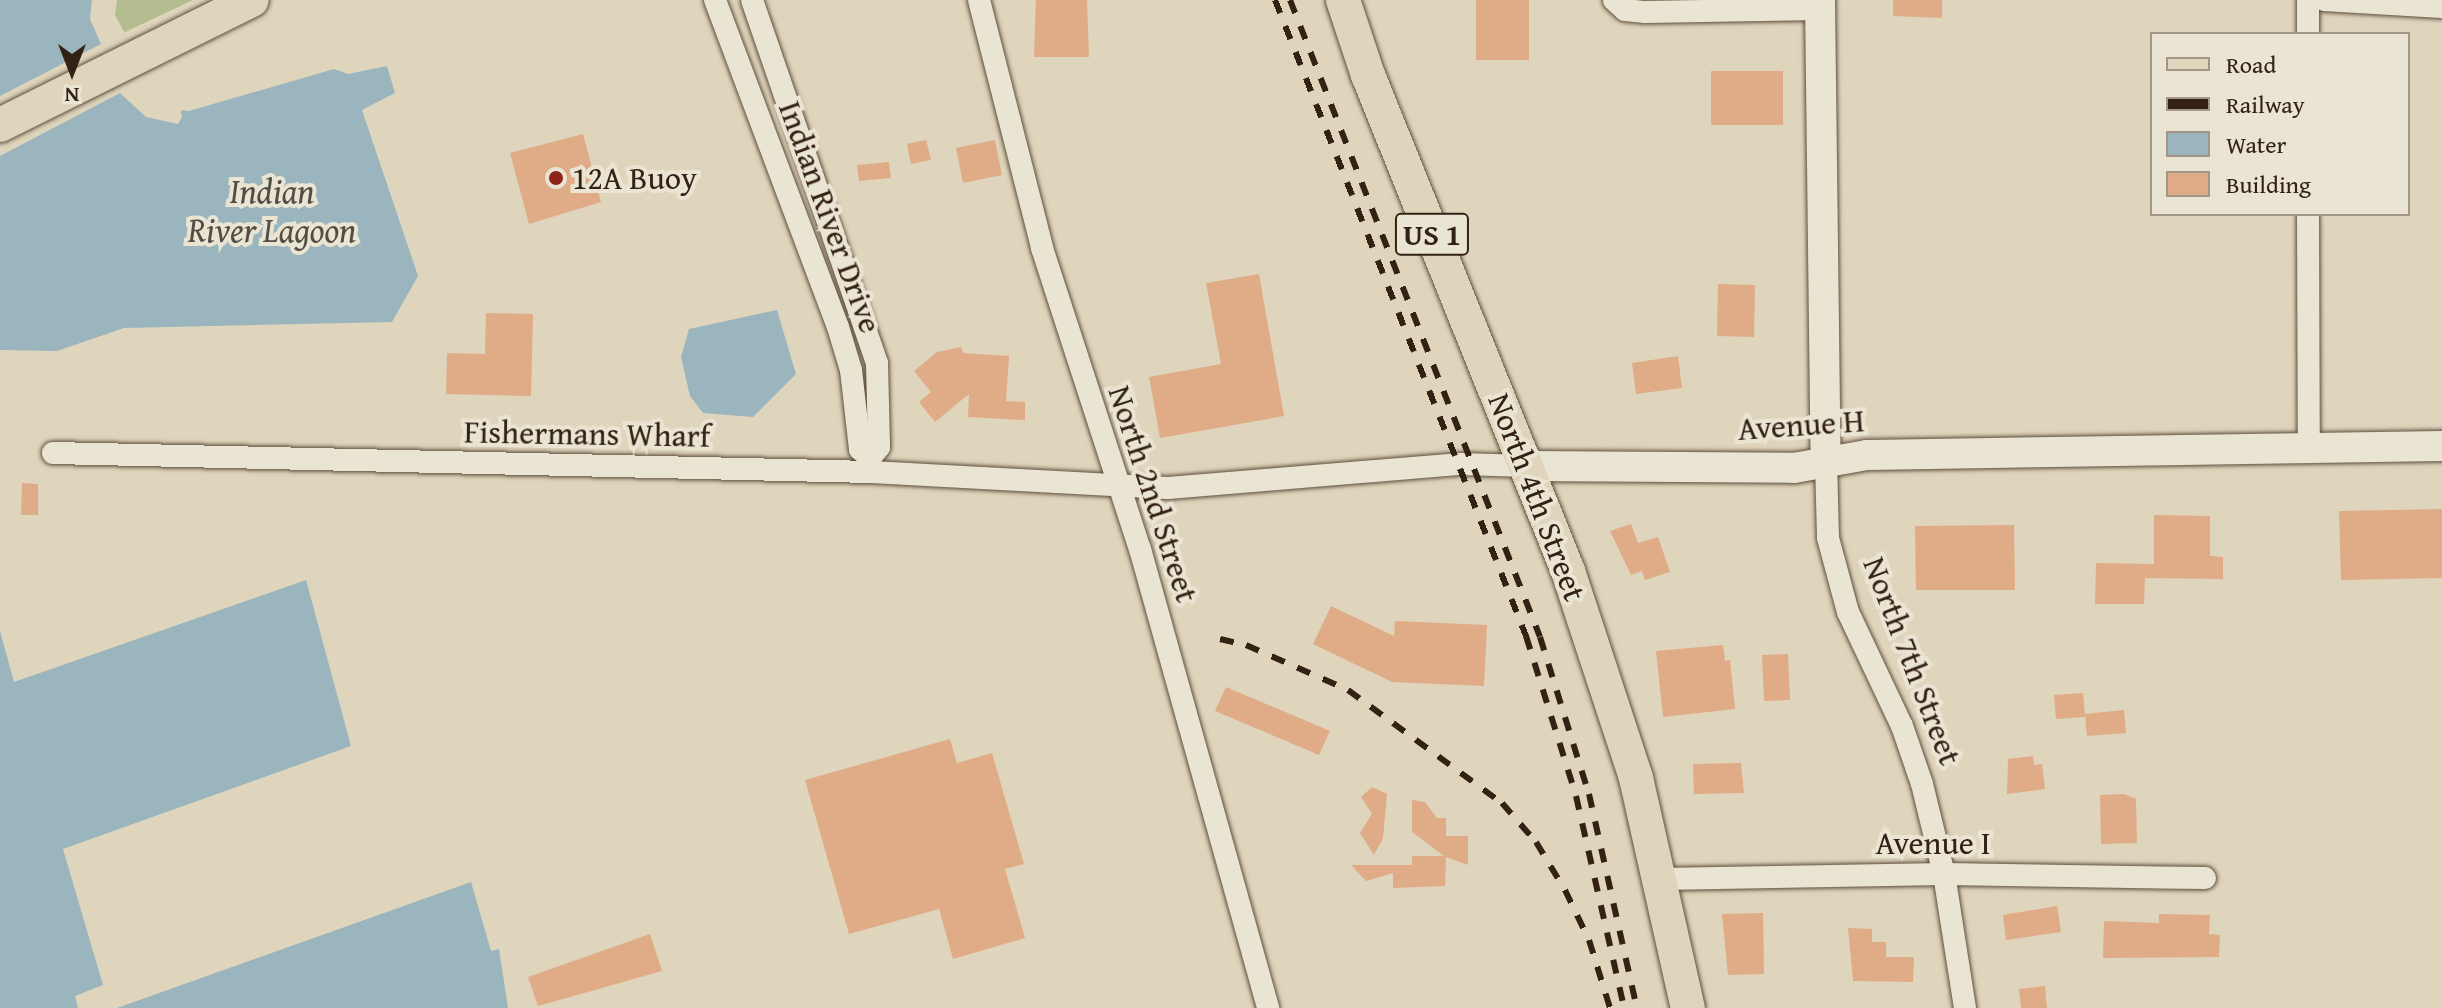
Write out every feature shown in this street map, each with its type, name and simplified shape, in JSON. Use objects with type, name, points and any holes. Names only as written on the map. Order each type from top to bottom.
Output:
[{"type":"main road","points":[[0,125],[169,38],[252,0]]},
{"type":"main road","name":"North 4th Street","points":[[1343,0],[1368,75],[1526,466],[1595,652],[1661,879],[1688,1008]]},
{"type":"street","name":"Indian River Drive","points":[[715,0],[838,327],[851,370],[860,449],[871,465]]},
{"type":"street","name":"Indian River Drive","points":[[752,0],[877,363],[879,447],[871,465]]},
{"type":"street","name":"North 2nd Street","points":[[979,0],[1042,248],[1119,487],[1203,765],[1268,1008]]},
{"type":"street","points":[[2308,0],[2308,32]]},
{"type":"street","points":[[2324,0],[2442,7]]},
{"type":"street","points":[[1614,1],[1625,10],[1645,12],[1820,5]]},
{"type":"street","name":"North 7th Street","points":[[1820,5],[1828,538],[1848,612],[1902,726],[1944,874],[1965,1008]]},
{"type":"street","points":[[2308,216],[2309,448]]},
{"type":"street","name":"Avenue H","points":[[1119,487],[1168,488],[1461,464],[1794,468],[1867,455],[2442,446]]},
{"type":"street","name":"Fishermans Wharf","points":[[53,453],[871,465],[1119,487]]},
{"type":"street","name":"Avenue I","points":[[1661,879],[1944,874],[2205,878]]},
{"type":"green space","points":[[113,0],[193,0],[121,34],[111,16]]},
{"type":"water","name":"Indian River Lagoon","points":[[0,0],[113,0],[111,16],[164,109],[189,111],[334,69],[348,74],[387,66],[395,93],[362,110],[418,276],[392,322],[124,328],[57,351],[0,350]]},
{"type":"water","points":[[777,310],[796,374],[753,417],[703,413],[690,396],[681,357],[689,329]]},
{"type":"water","points":[[306,580],[351,746],[63,849],[103,985],[75,996],[78,1008],[0,1008],[0,631],[14,682]]},
{"type":"water","points":[[471,882],[491,951],[499,949],[508,1008],[117,1008]]},
{"type":"pier","points":[[92,0],[117,0],[115,15],[166,106],[180,106],[182,117],[178,124],[146,117],[120,93],[0,156],[0,96],[101,44],[90,19]]},
{"type":"building","points":[[1036,0],[1087,0],[1089,57],[1034,57]]},
{"type":"building","points":[[1476,0],[1529,0],[1529,60],[1476,60]]},
{"type":"building","points":[[1893,0],[1942,0],[1942,18],[1893,16]]},
{"type":"building","points":[[1711,71],[1783,71],[1783,125],[1711,125]]},
{"type":"building","name":"12A Buoy","points":[[583,134],[601,202],[529,224],[510,153]]},
{"type":"building","points":[[926,140],[931,160],[911,164],[907,144]]},
{"type":"building","points":[[995,140],[1002,175],[963,183],[956,148]]},
{"type":"building","points":[[889,162],[891,178],[859,181],[857,165]]},
{"type":"building","points":[[1259,274],[1284,416],[1160,438],[1149,377],[1221,364],[1206,283]]},
{"type":"building","points":[[1718,284],[1755,285],[1754,337],[1717,336]]},
{"type":"building","points":[[486,313],[533,314],[531,396],[446,394],[447,353],[485,354]]},
{"type":"building","points":[[961,347],[963,353],[1009,356],[1006,401],[1025,402],[1025,420],[968,417],[969,394],[935,422],[919,402],[931,392],[914,371],[937,352]]},
{"type":"building","points":[[1678,356],[1682,388],[1636,394],[1632,363]]},
{"type":"building","points":[[22,483],[38,484],[38,515],[21,515]]},
{"type":"building","points":[[2442,509],[2442,578],[2341,580],[2339,511]]},
{"type":"building","points":[[2154,515],[2210,516],[2210,556],[2223,557],[2223,579],[2145,578],[2144,604],[2095,604],[2096,563],[2154,564]]},
{"type":"building","points":[[1631,524],[1638,543],[1658,537],[1670,572],[1645,580],[1642,571],[1631,575],[1610,531]]},
{"type":"building","points":[[2014,525],[2015,590],[1916,590],[1915,526]]},
{"type":"building","points":[[1331,606],[1394,636],[1395,621],[1487,625],[1484,686],[1392,682],[1313,644]]},
{"type":"building","points":[[1723,645],[1725,661],[1730,660],[1735,709],[1663,717],[1656,651]]},
{"type":"building","points":[[1788,654],[1790,700],[1764,701],[1762,655]]},
{"type":"building","points":[[1226,687],[1330,731],[1319,755],[1215,711]]},
{"type":"building","points":[[2083,693],[2085,717],[2056,719],[2054,695]]},
{"type":"building","points":[[2124,710],[2126,733],[2087,736],[2085,714]]},
{"type":"building","points":[[950,739],[957,763],[992,753],[1024,864],[1005,869],[1025,938],[953,959],[939,909],[849,934],[805,780]]},
{"type":"building","points":[[2033,756],[2034,765],[2042,764],[2045,789],[2007,794],[2008,759]]},
{"type":"building","points":[[1741,763],[1744,793],[1694,794],[1693,764]]},
{"type":"building","points":[[1372,787],[1387,794],[1383,838],[1374,855],[1360,833],[1372,814],[1361,797]]},
{"type":"building","points":[[2124,794],[2136,799],[2137,843],[2101,844],[2100,795]]},
{"type":"building","points":[[1412,800],[1425,802],[1437,818],[1446,818],[1446,836],[1468,836],[1468,865],[1446,857],[1445,886],[1393,888],[1393,873],[1366,881],[1351,865],[1412,865],[1412,856],[1444,856],[1412,832]]},
{"type":"building","points":[[2057,906],[2061,932],[2006,940],[2003,915]]},
{"type":"building","points":[[1763,913],[1764,974],[1728,975],[1722,914]]},
{"type":"building","points":[[2159,914],[2210,915],[2209,934],[2220,935],[2219,957],[2103,958],[2104,921],[2159,923]]},
{"type":"building","points":[[1848,928],[1872,929],[1872,942],[1886,942],[1886,957],[1914,957],[1913,982],[1853,981]]},
{"type":"building","points":[[650,934],[662,971],[538,1006],[528,977]]},
{"type":"building","points":[[2045,986],[2047,1008],[2021,1008],[2019,989]]},
{"type":"railway","points":[[1275,0],[1526,636],[1576,796],[1624,1008]]},
{"type":"railway","points":[[1290,0],[1540,637],[1589,794],[1637,1008]]},
{"type":"railway","points":[[1220,639],[1246,645],[1348,690],[1502,803],[1536,842],[1565,890],[1589,940],[1610,1008]]},
{"type":"place","name":"12A Buoy","points":[[556,178]]}]
